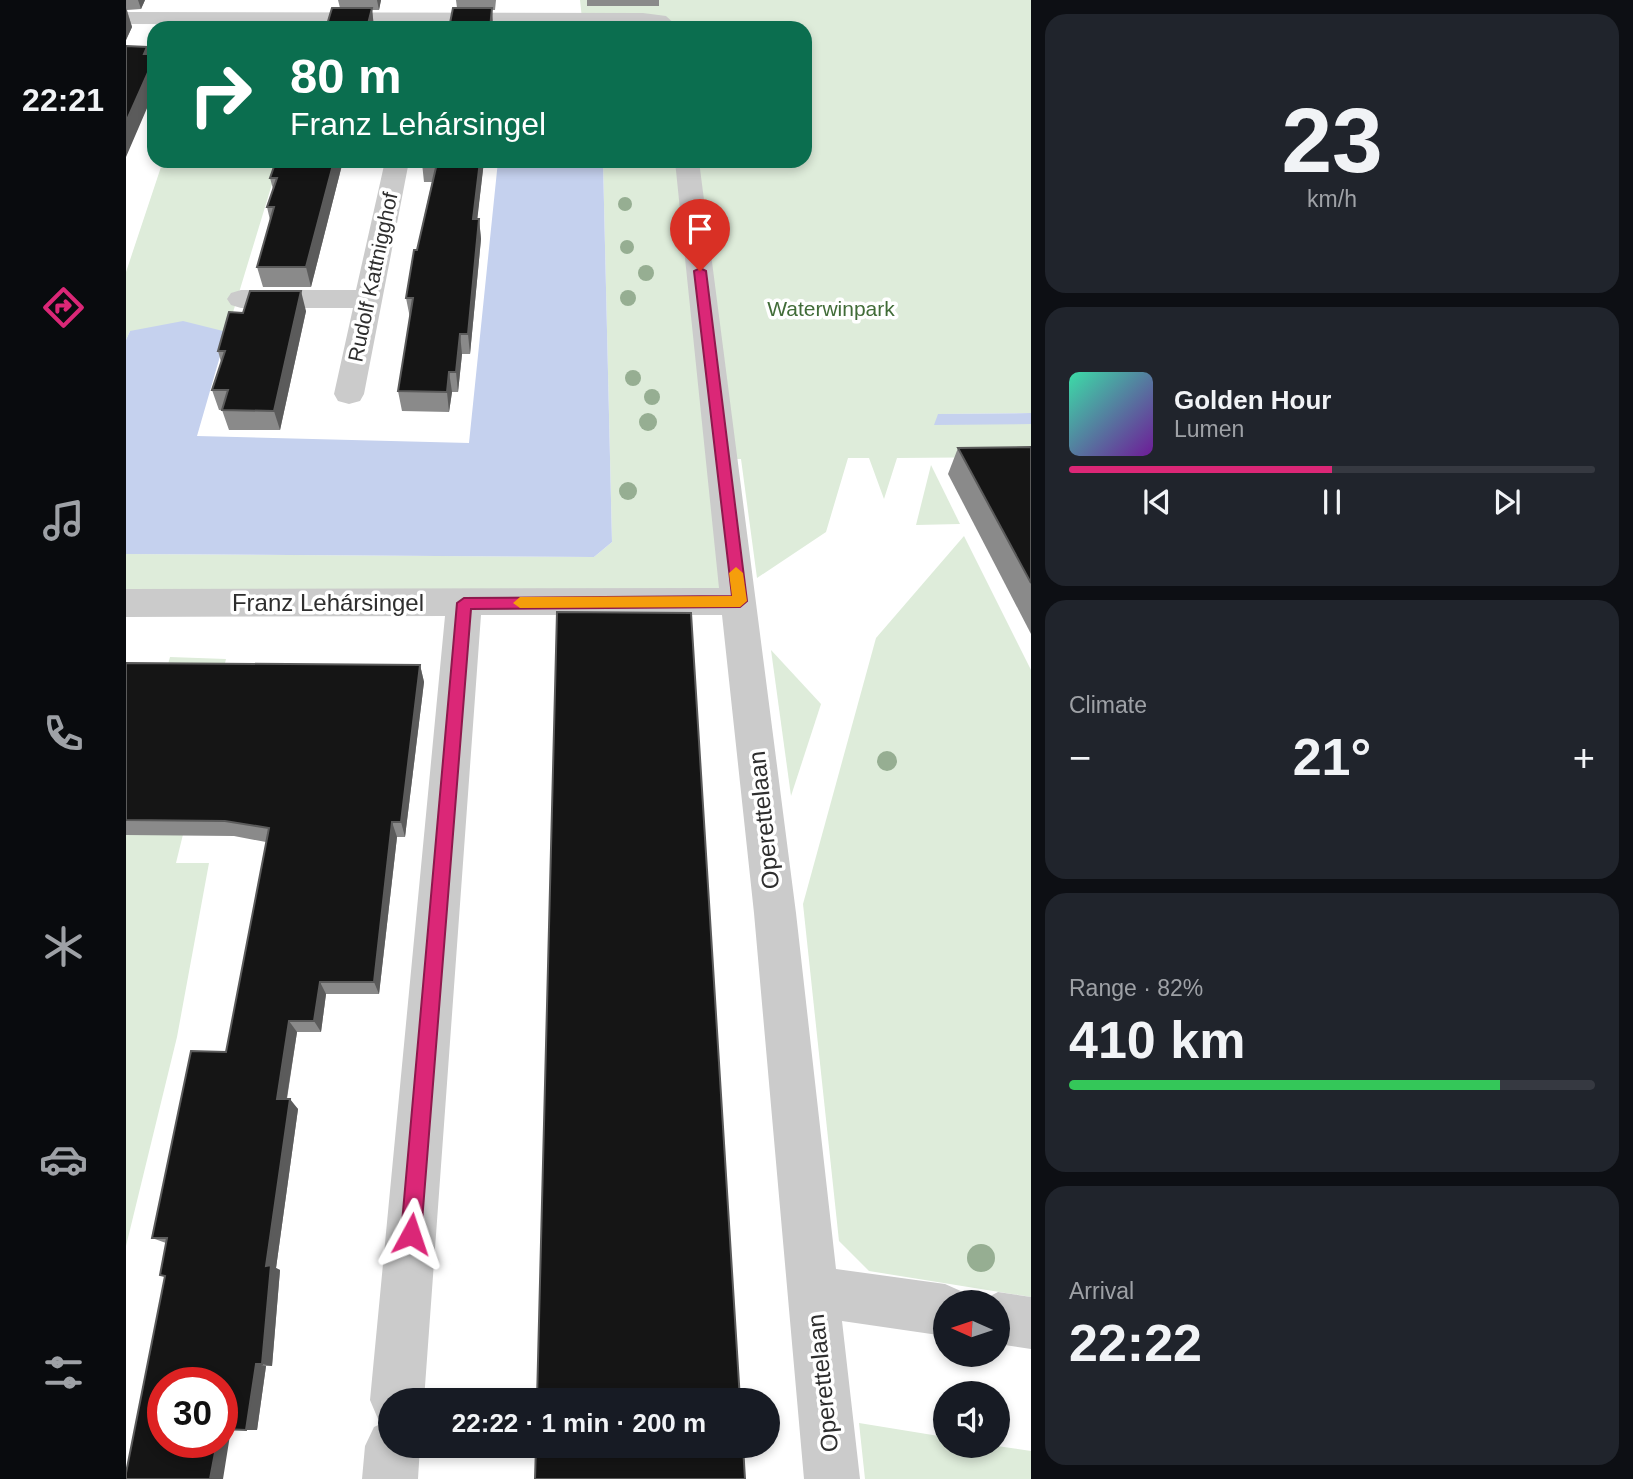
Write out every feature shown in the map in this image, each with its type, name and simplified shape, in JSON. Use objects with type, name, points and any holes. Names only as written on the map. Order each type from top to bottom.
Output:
[{"type":"street","points":[[126,18],[276,21]]},
{"type":"street","points":[[556,21],[650,21]]},
{"type":"street","name":"Rudolf Kattnigghof","points":[[349,394],[396,168]]},
{"type":"street","name":"Operettelaan","points":[[688,168],[740,601],[832,1479]]},
{"type":"street","points":[[241,299],[368,299]]},
{"type":"street","name":"Franz Lehársingel","points":[[126,603],[740,601]]},
{"type":"street","points":[[398,1388],[464,603]]},
{"type":"street","points":[[813,1291],[933,1309]]},
{"type":"street","points":[[1010,1320],[1031,1323]]},
{"type":"street","points":[[390,1479],[392,1458]]},
{"type":"green space","name":"Waterwinpark","points":[[580,0],[1031,0],[1031,413],[939,414],[935,424],[1031,424],[1031,457],[897,458],[884,499],[869,458],[848,458],[826,532],[757,578],[741,459],[711,459],[721,594],[126,590],[126,554],[594,557],[612,542],[603,168],[812,168],[812,21],[582,21]]},
{"type":"green space","points":[[161,168],[277,168],[227,332],[130,331],[126,340],[126,272]]},
{"type":"green space","points":[[931,465],[960,524],[916,525]]},
{"type":"green space","points":[[964,536],[1031,670],[1031,1297],[1010,1294],[1010,1290],[987,1290],[869,1271],[839,1241],[803,904],[876,638]]},
{"type":"green space","points":[[771,650],[821,704],[791,796]]},
{"type":"green space","points":[[170,657],[226,659],[176,863],[209,863],[177,1037],[126,1246],[126,819]]},
{"type":"green space","points":[[859,1423],[933,1435],[933,1458],[1010,1458],[1010,1448],[1031,1451],[1031,1479],[865,1479]]},
{"type":"water","points":[[497,168],[603,168],[612,542],[594,557],[126,554],[126,340],[130,331],[183,321],[227,332],[197,436],[469,443]]},
{"type":"water","points":[[1031,413],[1031,424],[934,425],[938,414]]},
{"type":"building","points":[[332,8],[372,8],[369,21],[328,21]]},
{"type":"building","points":[[453,8],[492,8],[491,21],[450,21]]},
{"type":"building","points":[[126,46],[147,47],[144,54],[147,54],[147,75],[126,122]]},
{"type":"building","points":[[274,168],[332,168],[306,267],[257,267],[274,207],[267,207],[277,178],[270,178]]},
{"type":"building","points":[[436,168],[479,168],[473,219],[479,219],[468,334],[460,334],[456,372],[449,372],[447,392],[398,391],[413,298],[406,298],[414,250],[417,250]]},
{"type":"building","points":[[250,291],[301,291],[274,411],[222,410],[228,390],[212,390],[225,351],[218,351],[229,312],[243,313]]},
{"type":"building","points":[[1031,447],[1031,583],[958,448]]},
{"type":"building","points":[[557,612],[691,613],[739,1388],[537,1388]]},
{"type":"building","points":[[126,663],[420,665],[401,822],[392,822],[374,982],[320,982],[314,1021],[289,1021],[277,1099],[290,1099],[266,1266],[271,1265],[262,1364],[256,1364],[246,1430],[238,1430],[238,1367],[147,1367],[147,1458],[214,1458],[210,1479],[126,1479],[126,1473],[165,1276],[160,1275],[167,1238],[152,1238],[191,1051],[226,1052],[269,828],[225,821],[126,820]]},
{"type":"building","points":[[536,1458],[744,1458],[745,1479],[535,1479]]},
{"type":"slow traffic","points":[[520,603],[740,601],[736,573]]},
{"type":"route","points":[[411,1234],[464,603],[740,601],[700,271]]}]
